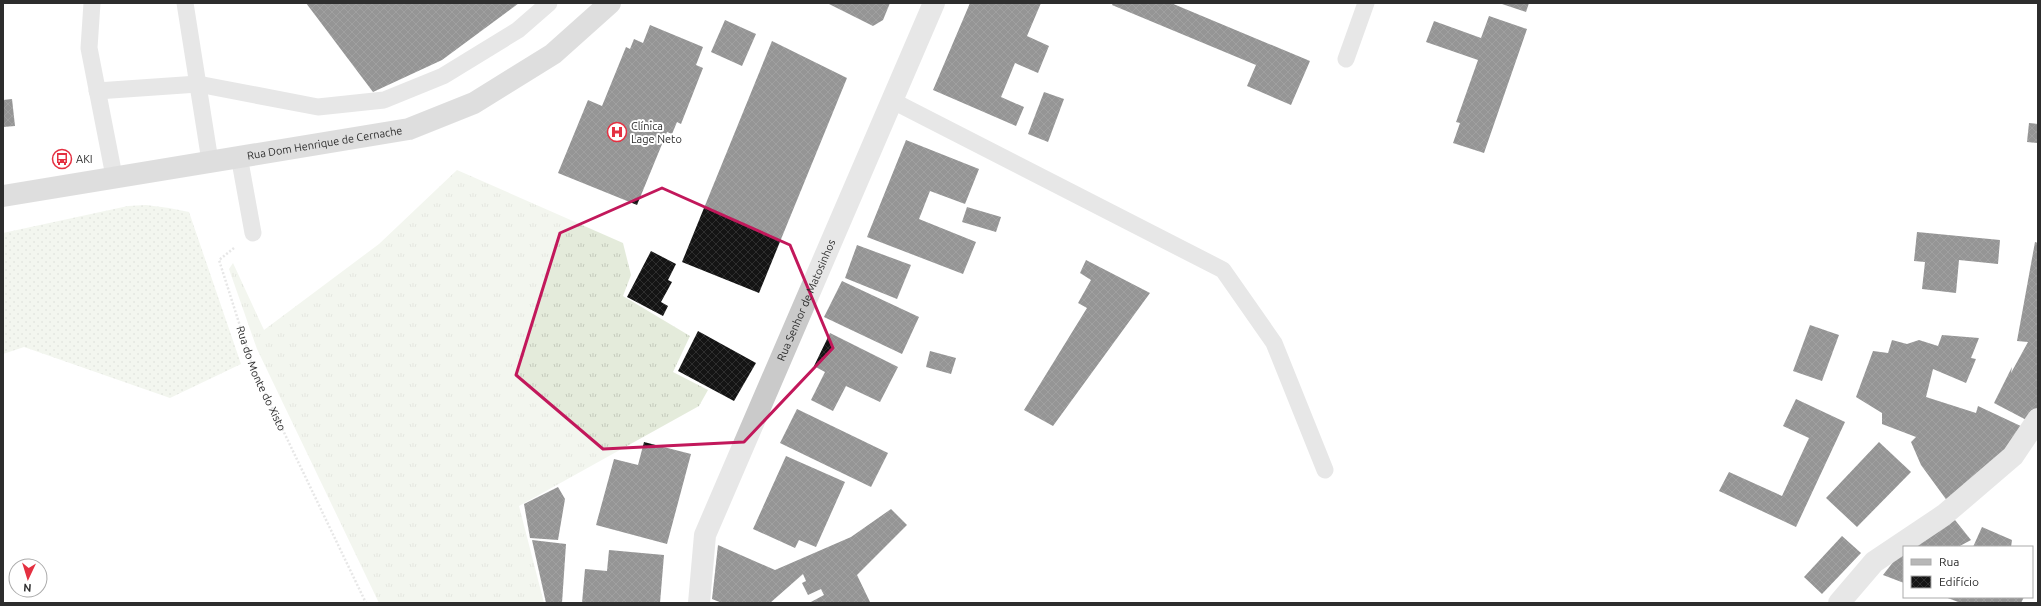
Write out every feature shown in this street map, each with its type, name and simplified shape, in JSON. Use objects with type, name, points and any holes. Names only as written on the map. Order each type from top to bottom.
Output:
[{"type":"street","name":"Rua Dom Henrique de Cernache","points":[[3,196],[114,176],[409,129],[474,103],[553,54],[610,3]]},
{"type":"street","name":"Rua Senhor de Matosinhos","points":[[699,603],[705,535],[934,3]]},
{"type":"street","points":[[1839,603],[1874,562],[1944,515],[2013,456],[2038,419]]},
{"type":"lane","points":[[92,3],[89,48],[114,176]]},
{"type":"lane","points":[[185,3],[210,161]]},
{"type":"lane","points":[[98,91],[198,84],[318,107],[384,100],[443,76],[518,30],[549,3]]},
{"type":"lane","points":[[1346,59],[1366,3]]},
{"type":"lane","points":[[892,100],[1223,270],[1274,343],[1326,470]]},
{"type":"lane","points":[[239,156],[253,233]]},
{"type":"path","name":"Rua do Monte do Xisto","points":[[253,233],[219,260],[254,370],[366,603]]},
{"type":"highlighted area","points":[[662,188],[790,245],[833,348],[744,442],[603,449],[516,375],[560,233]]},
{"type":"green space","points":[[457,170],[623,243],[631,275],[623,296],[690,336],[673,372],[708,390],[699,406],[519,506],[544,603],[379,603],[257,349],[229,269],[233,263],[264,330],[379,244]]},
{"type":"green space","points":[[146,205],[189,212],[241,364],[170,398],[24,347],[3,354],[3,233],[128,206]]},
{"type":"building","points":[[306,3],[519,3],[442,60],[373,92]]},
{"type":"building","points":[[827,3],[890,3],[883,20],[873,26]]},
{"type":"building","points":[[970,3],[1041,3],[1027,36],[1049,46],[1038,73],[1015,63],[1001,97],[1024,107],[1016,126],[933,90]]},
{"type":"building","points":[[1113,3],[1171,3],[1310,61],[1291,105],[1247,86],[1256,65],[1112,5]]},
{"type":"building","points":[[1499,3],[1529,3],[1526,12]]},
{"type":"building","points":[[1489,16],[1527,29],[1484,153],[1453,143],[1460,123],[1456,122],[1478,60],[1426,42],[1434,21],[1481,38]]},
{"type":"building","points":[[725,20],[756,34],[742,66],[711,52]]},
{"type":"building","points":[[650,25],[703,47],[696,65],[703,68],[681,124],[677,122],[672,134],[667,132],[637,205],[558,173],[588,100],[602,106],[626,47],[630,49],[634,39],[643,43]]},
{"type":"building","points":[[772,41],[847,78],[759,293],[682,262]]},
{"type":"building","points":[[1044,92],[1064,99],[1048,142],[1028,134]]},
{"type":"building","points":[[12,99],[15,126],[3,127],[3,100]]},
{"type":"building","points":[[2029,123],[2038,124],[2038,143],[2027,142]]},
{"type":"building","points":[[906,140],[979,169],[965,204],[930,191],[919,219],[976,242],[963,274],[867,237]]},
{"type":"building","points":[[967,207],[1001,217],[996,232],[962,222]]},
{"type":"building","points":[[1917,232],[2000,240],[1998,264],[1959,260],[1956,293],[1922,289],[1925,262],[1914,261]]},
{"type":"building","points":[[2035,242],[2038,243],[2038,415],[2034,424],[1994,403],[2012,367],[2011,373],[2028,342],[2017,341]]},
{"type":"building","points":[[857,245],[911,265],[897,299],[845,278]]},
{"type":"building","points":[[651,251],[676,264],[668,280],[672,282],[661,302],[668,306],[663,316],[627,297]]},
{"type":"building","points":[[1086,260],[1150,293],[1053,426],[1024,410],[1087,308],[1078,303],[1091,280],[1080,273]]},
{"type":"building","points":[[842,281],[919,317],[902,354],[824,317]]},
{"type":"building","points":[[1810,325],[1839,335],[1822,381],[1793,371]]},
{"type":"building","points":[[698,331],[756,363],[734,401],[678,371]]},
{"type":"building","points":[[830,333],[898,367],[880,402],[846,386],[833,411],[811,400],[825,372],[814,366]]},
{"type":"building","points":[[1942,335],[1979,338],[1971,358],[1976,359],[1966,383],[1933,369],[1926,397],[1976,413],[1978,406],[2025,428],[2004,460],[1948,502],[1921,465],[1911,442],[1916,437],[1882,424],[1882,413],[1856,397],[1873,351],[1888,353],[1892,340],[1907,344],[1919,340],[1938,346]]},
{"type":"building","points":[[930,351],[956,358],[951,374],[926,367]]},
{"type":"building","points":[[1796,399],[1845,422],[1796,527],[1719,491],[1729,472],[1782,496],[1809,438],[1783,426]]},
{"type":"building","points":[[797,409],[888,453],[871,487],[780,443]]},
{"type":"building","points":[[644,442],[691,454],[667,544],[596,525],[614,459],[638,465]]},
{"type":"building","points":[[1879,442],[1911,472],[1857,527],[1826,498]]},
{"type":"building","points":[[786,456],[845,482],[816,547],[799,540],[795,548],[753,529]]},
{"type":"building","points":[[558,487],[565,499],[558,540],[530,538],[524,504]]},
{"type":"building","points":[[891,509],[907,525],[857,575],[870,602],[809,603],[824,595],[821,589],[808,595],[802,583],[806,581],[803,574],[770,603],[722,603],[712,599],[718,545],[775,570],[851,537]]},
{"type":"building","points":[[1955,520],[1971,540],[1960,546],[1906,546]]},
{"type":"building","points":[[1982,527],[2012,540],[2011,546],[1973,546]]},
{"type":"building","points":[[1842,536],[1861,553],[1822,594],[1804,577]]},
{"type":"building","points":[[532,540],[566,544],[562,603],[546,603]]},
{"type":"building","points":[[1903,549],[1903,583],[1883,575]]},
{"type":"building","points":[[609,550],[664,555],[660,603],[582,603],[585,569],[607,571]]},
{"type":"building","points":[[1948,598],[2024,598],[2021,603],[1961,603]]},
{"type":"place","name":"Clínica Lage Neto","points":[[617,132]]},
{"type":"place","name":"AKI","points":[[62,159]]}]
